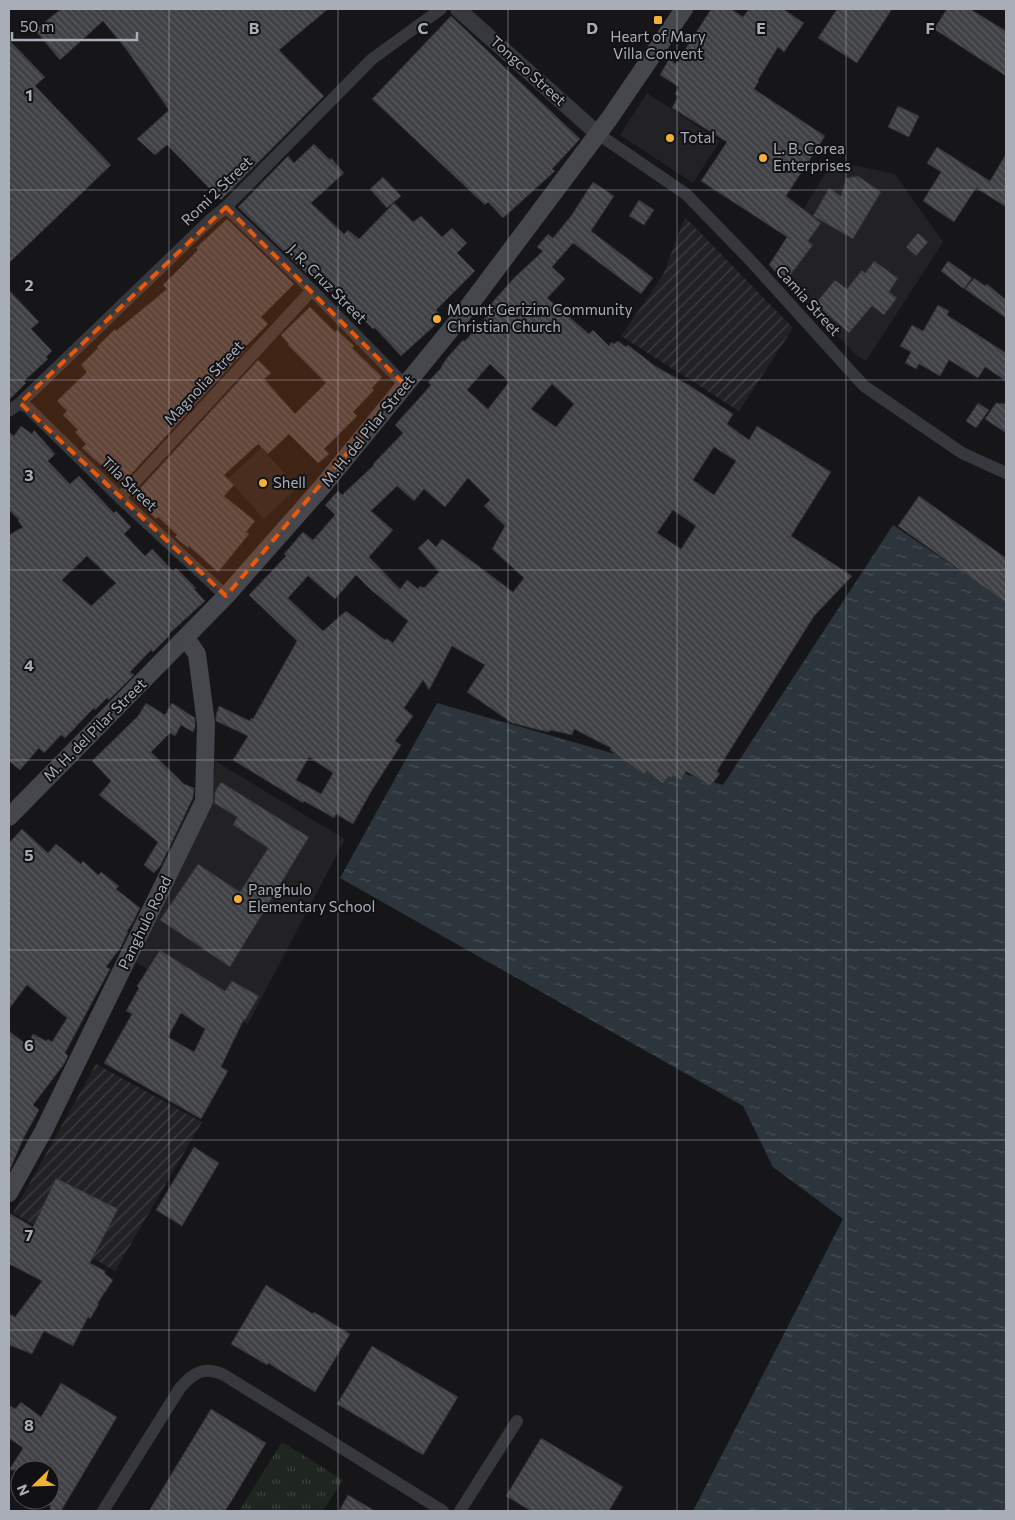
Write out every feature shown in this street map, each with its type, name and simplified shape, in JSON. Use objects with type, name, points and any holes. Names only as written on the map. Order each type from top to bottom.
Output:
[{"type":"main road","name":"M. H. del Pilar Street","points":[[9,817],[226,596],[322,487],[456,323],[598,134],[684,9]]},
{"type":"main road","name":"Panghulo Road","points":[[9,1193],[44,1130],[204,801],[206,724],[197,654],[186,638]]},
{"type":"street","name":"Romi 2 Street","points":[[20,403],[209,220],[226,207],[372,59],[441,9]]},
{"type":"street","name":"Tongco Street","points":[[458,9],[598,134]]},
{"type":"street","name":"Camia Street","points":[[598,134],[686,194],[750,260],[864,386],[962,453],[1006,473]]},
{"type":"street","name":"J. R. Cruz Street","points":[[226,207],[312,290],[405,385]]},
{"type":"street","name":"Magnolia Street","points":[[120,498],[312,290]]},
{"type":"street","points":[[9,411],[20,403]]},
{"type":"street","name":"Tila Street","points":[[20,403],[28,408],[120,498],[226,596]]},
{"type":"street","points":[[103,1511],[180,1388],[188,1379],[201,1371],[213,1370],[444,1511]]},
{"type":"street","points":[[460,1511],[517,1421]]},
{"type":"highlighted area","points":[[226,207],[405,385],[226,596],[20,403]]},
{"type":"shaded area","name":"Total","points":[[647,93],[720,141],[693,183],[620,135]]},
{"type":"shaded area","points":[[833,161],[895,174],[943,242],[866,361],[855,354],[769,265]]},
{"type":"shaded area","points":[[685,217],[793,328],[739,411],[621,336],[663,275]]},
{"type":"shaded area","name":"Shell","points":[[261,448],[298,487],[264,519],[228,479]]},
{"type":"shaded area","name":"Panghulo Elementary School","points":[[215,761],[345,839],[248,1024],[129,959],[212,806]]},
{"type":"shaded area","points":[[96,1064],[202,1122],[115,1271],[13,1213]]},
{"type":"green space","points":[[282,1442],[343,1480],[323,1511],[239,1511]]},
{"type":"water","points":[[893,525],[1006,602],[1006,1511],[693,1511],[843,1219],[773,1167],[743,1106],[340,878],[437,703],[723,785]]},
{"type":"building","points":[[61,9],[328,9],[279,50],[324,96],[221,200],[167,145],[155,155],[137,139],[169,110],[126,49],[103,21],[60,60],[35,30]]},
{"type":"building","points":[[711,9],[731,9],[743,17],[749,9],[783,9],[804,23],[784,52],[778,47],[754,89],[825,136],[786,196],[821,223],[808,241],[813,245],[785,282],[769,265],[787,237],[701,181],[727,142],[672,108],[678,97],[675,94],[679,87],[660,75],[669,59],[676,64]]},
{"type":"building","points":[[837,9],[892,9],[857,63],[818,38]]},
{"type":"building","points":[[947,9],[970,9],[1006,31],[1006,76],[934,29]]},
{"type":"building","points":[[451,16],[580,139],[552,169],[555,171],[503,218],[488,202],[485,205],[372,99]]},
{"type":"building","points":[[9,40],[45,77],[35,86],[111,165],[9,263]]},
{"type":"building","points":[[898,106],[919,116],[909,137],[888,127]]},
{"type":"building","points":[[314,144],[330,160],[331,158],[344,173],[311,203],[344,234],[348,230],[359,239],[394,203],[413,222],[421,216],[442,237],[452,228],[467,243],[457,253],[475,271],[436,310],[443,318],[401,356],[375,328],[373,329],[355,311],[335,288],[330,293],[308,270],[306,273],[238,207],[288,156],[294,163]]},
{"type":"building","points":[[937,147],[990,181],[1006,154],[1006,207],[976,188],[954,222],[923,201],[941,172],[927,163]]},
{"type":"building","points":[[858,176],[881,192],[853,239],[813,216],[829,188],[841,196],[846,178]]},
{"type":"building","points":[[383,177],[401,196],[387,208],[370,189]]},
{"type":"building","points":[[593,182],[614,196],[591,231],[653,278],[641,294],[573,243],[552,267],[565,279],[547,298],[589,334],[593,330],[609,346],[611,342],[614,344],[618,341],[626,347],[628,345],[655,366],[692,387],[733,414],[727,424],[749,440],[757,426],[831,472],[791,536],[852,576],[814,616],[717,771],[720,774],[710,786],[686,771],[681,781],[673,776],[671,778],[669,776],[663,784],[647,771],[644,775],[610,750],[611,748],[574,729],[572,735],[550,730],[549,732],[539,730],[512,723],[467,692],[485,665],[452,646],[429,690],[423,680],[404,708],[413,716],[395,741],[401,745],[353,824],[336,814],[334,818],[304,801],[303,803],[233,760],[248,736],[216,721],[219,706],[250,721],[251,718],[253,719],[297,641],[249,595],[286,556],[284,554],[303,532],[313,540],[335,515],[325,505],[338,491],[342,495],[374,465],[403,433],[395,425],[431,385],[428,382],[463,340],[465,341],[494,308],[490,305],[514,278],[543,251],[537,247],[548,234],[553,238],[571,216]],"holes":[[[490,364],[509,382],[488,409],[467,390]],[[552,384],[574,404],[556,427],[531,409]],[[714,447],[736,461],[714,495],[693,480]],[[468,478],[490,500],[484,506],[505,526],[492,549],[524,578],[513,592],[442,539],[436,547],[428,539],[418,548],[439,572],[424,588],[420,586],[418,589],[407,580],[400,589],[369,557],[393,530],[371,511],[397,486],[414,501],[424,489],[445,507]],[[673,510],[696,526],[681,549],[657,533]],[[356,575],[408,621],[393,643],[386,638],[385,640],[346,611],[323,631],[288,598],[308,576],[335,599]],[[309,757],[333,773],[321,794],[296,780]]]},
{"type":"building","points":[[639,200],[654,210],[644,225],[629,216]]},
{"type":"building","points":[[227,219],[294,284],[261,317],[268,324],[122,484],[82,448],[86,444],[75,432],[78,430],[63,415],[67,411],[57,401],[87,372],[81,365],[97,347],[115,329],[116,331],[167,289],[163,285],[198,250],[196,248]]},
{"type":"building","points":[[918,233],[928,242],[916,256],[906,247]]},
{"type":"building","points":[[874,261],[898,278],[889,292],[897,298],[884,315],[872,306],[849,333],[815,304],[835,280],[847,289],[862,270],[865,273]]},
{"type":"building","points":[[948,261],[972,278],[964,289],[941,271]]},
{"type":"building","points":[[974,278],[985,286],[987,284],[1006,300],[1006,318],[965,289]]},
{"type":"building","points":[[9,290],[39,322],[31,329],[52,351],[46,357],[48,359],[24,381],[26,383],[9,400]]},
{"type":"building","points":[[938,305],[949,311],[947,315],[1006,353],[1006,381],[985,367],[978,378],[949,360],[940,376],[919,364],[916,369],[905,363],[911,352],[900,346],[912,325],[923,331]]},
{"type":"building","points":[[310,307],[335,332],[337,330],[354,346],[352,348],[382,377],[372,388],[374,390],[353,412],[357,416],[324,449],[329,454],[318,463],[289,434],[268,454],[258,444],[224,475],[234,485],[224,496],[255,521],[246,532],[249,534],[218,572],[189,546],[188,548],[175,537],[177,535],[158,517],[156,519],[133,496],[258,360],[271,373],[264,379],[295,414],[326,383],[288,345],[281,335]]},
{"type":"building","points":[[978,403],[989,410],[976,428],[966,421]]},
{"type":"building","points":[[996,403],[1006,404],[1006,433],[985,419]]},
{"type":"building","points":[[21,426],[32,434],[34,430],[55,454],[48,461],[70,484],[79,476],[114,513],[116,511],[131,527],[124,534],[145,556],[152,549],[173,571],[176,568],[196,588],[194,589],[205,601],[169,634],[153,652],[151,650],[130,672],[134,675],[109,700],[107,698],[95,710],[94,708],[65,738],[61,735],[44,753],[39,748],[20,770],[9,761],[9,535],[23,527],[9,510],[9,432],[14,436]],"holes":[[[87,556],[116,583],[91,606],[62,580]]]},
{"type":"building","points":[[919,496],[1006,558],[1006,603],[898,526]]},
{"type":"building","points":[[146,703],[165,715],[172,703],[195,718],[193,732],[181,725],[175,736],[170,733],[151,752],[184,784],[194,788],[193,798],[161,865],[154,873],[144,865],[158,842],[99,795],[111,781],[92,761],[138,716]]},
{"type":"building","points":[[221,782],[309,837],[230,967],[160,920],[198,864],[240,892],[268,848],[233,825],[237,817],[214,803],[215,792]]},
{"type":"building","points":[[22,829],[48,853],[56,844],[81,864],[83,861],[98,875],[101,872],[119,886],[116,889],[140,908],[127,931],[121,947],[106,967],[110,969],[65,1053],[68,1056],[64,1064],[33,1105],[39,1110],[24,1137],[9,1172],[9,1031],[27,1045],[33,1034],[52,1042],[67,1018],[27,985],[9,1009],[9,843]]},
{"type":"building","points":[[160,950],[225,991],[232,981],[259,996],[244,1019],[221,1067],[228,1071],[201,1119],[104,1063],[132,1014],[126,1011],[139,988],[137,986]],"holes":[[[181,1013],[205,1029],[194,1052],[168,1037]]]},
{"type":"building","points":[[194,1147],[219,1163],[182,1226],[156,1210]]},
{"type":"building","points":[[56,1178],[118,1209],[90,1263],[105,1271],[105,1274],[113,1280],[97,1304],[99,1304],[90,1319],[88,1317],[73,1346],[44,1331],[32,1354],[9,1345],[9,1314],[15,1317],[42,1281],[9,1264],[9,1213],[33,1227]]},
{"type":"building","points":[[266,1285],[350,1334],[315,1392],[268,1363],[267,1365],[231,1344]]},
{"type":"building","points":[[372,1346],[458,1397],[423,1455],[337,1404]]},
{"type":"building","points":[[61,1383],[117,1417],[61,1511],[50,1511],[60,1510],[60,1460],[15,1460],[23,1448],[9,1438],[9,1405],[15,1409],[21,1402],[41,1417]]},
{"type":"building","points":[[211,1409],[266,1443],[234,1497],[225,1511],[149,1511]]},
{"type":"building","points":[[541,1438],[623,1487],[609,1511],[531,1511],[506,1496]]},
{"type":"building","points":[[348,1495],[375,1511],[339,1511]]},
{"type":"place","name":"Heart of Mary Villa Convent","points":[[658,20]]},
{"type":"place","name":"Total","points":[[670,138]]},
{"type":"place","name":"L. B. Corea Enterprises","points":[[763,158]]},
{"type":"place","name":"Mount Gerizim Community Christian Church","points":[[437,319]]},
{"type":"place","name":"Shell","points":[[263,483]]},
{"type":"place","name":"Panghulo Elementary School","points":[[238,899]]}]
